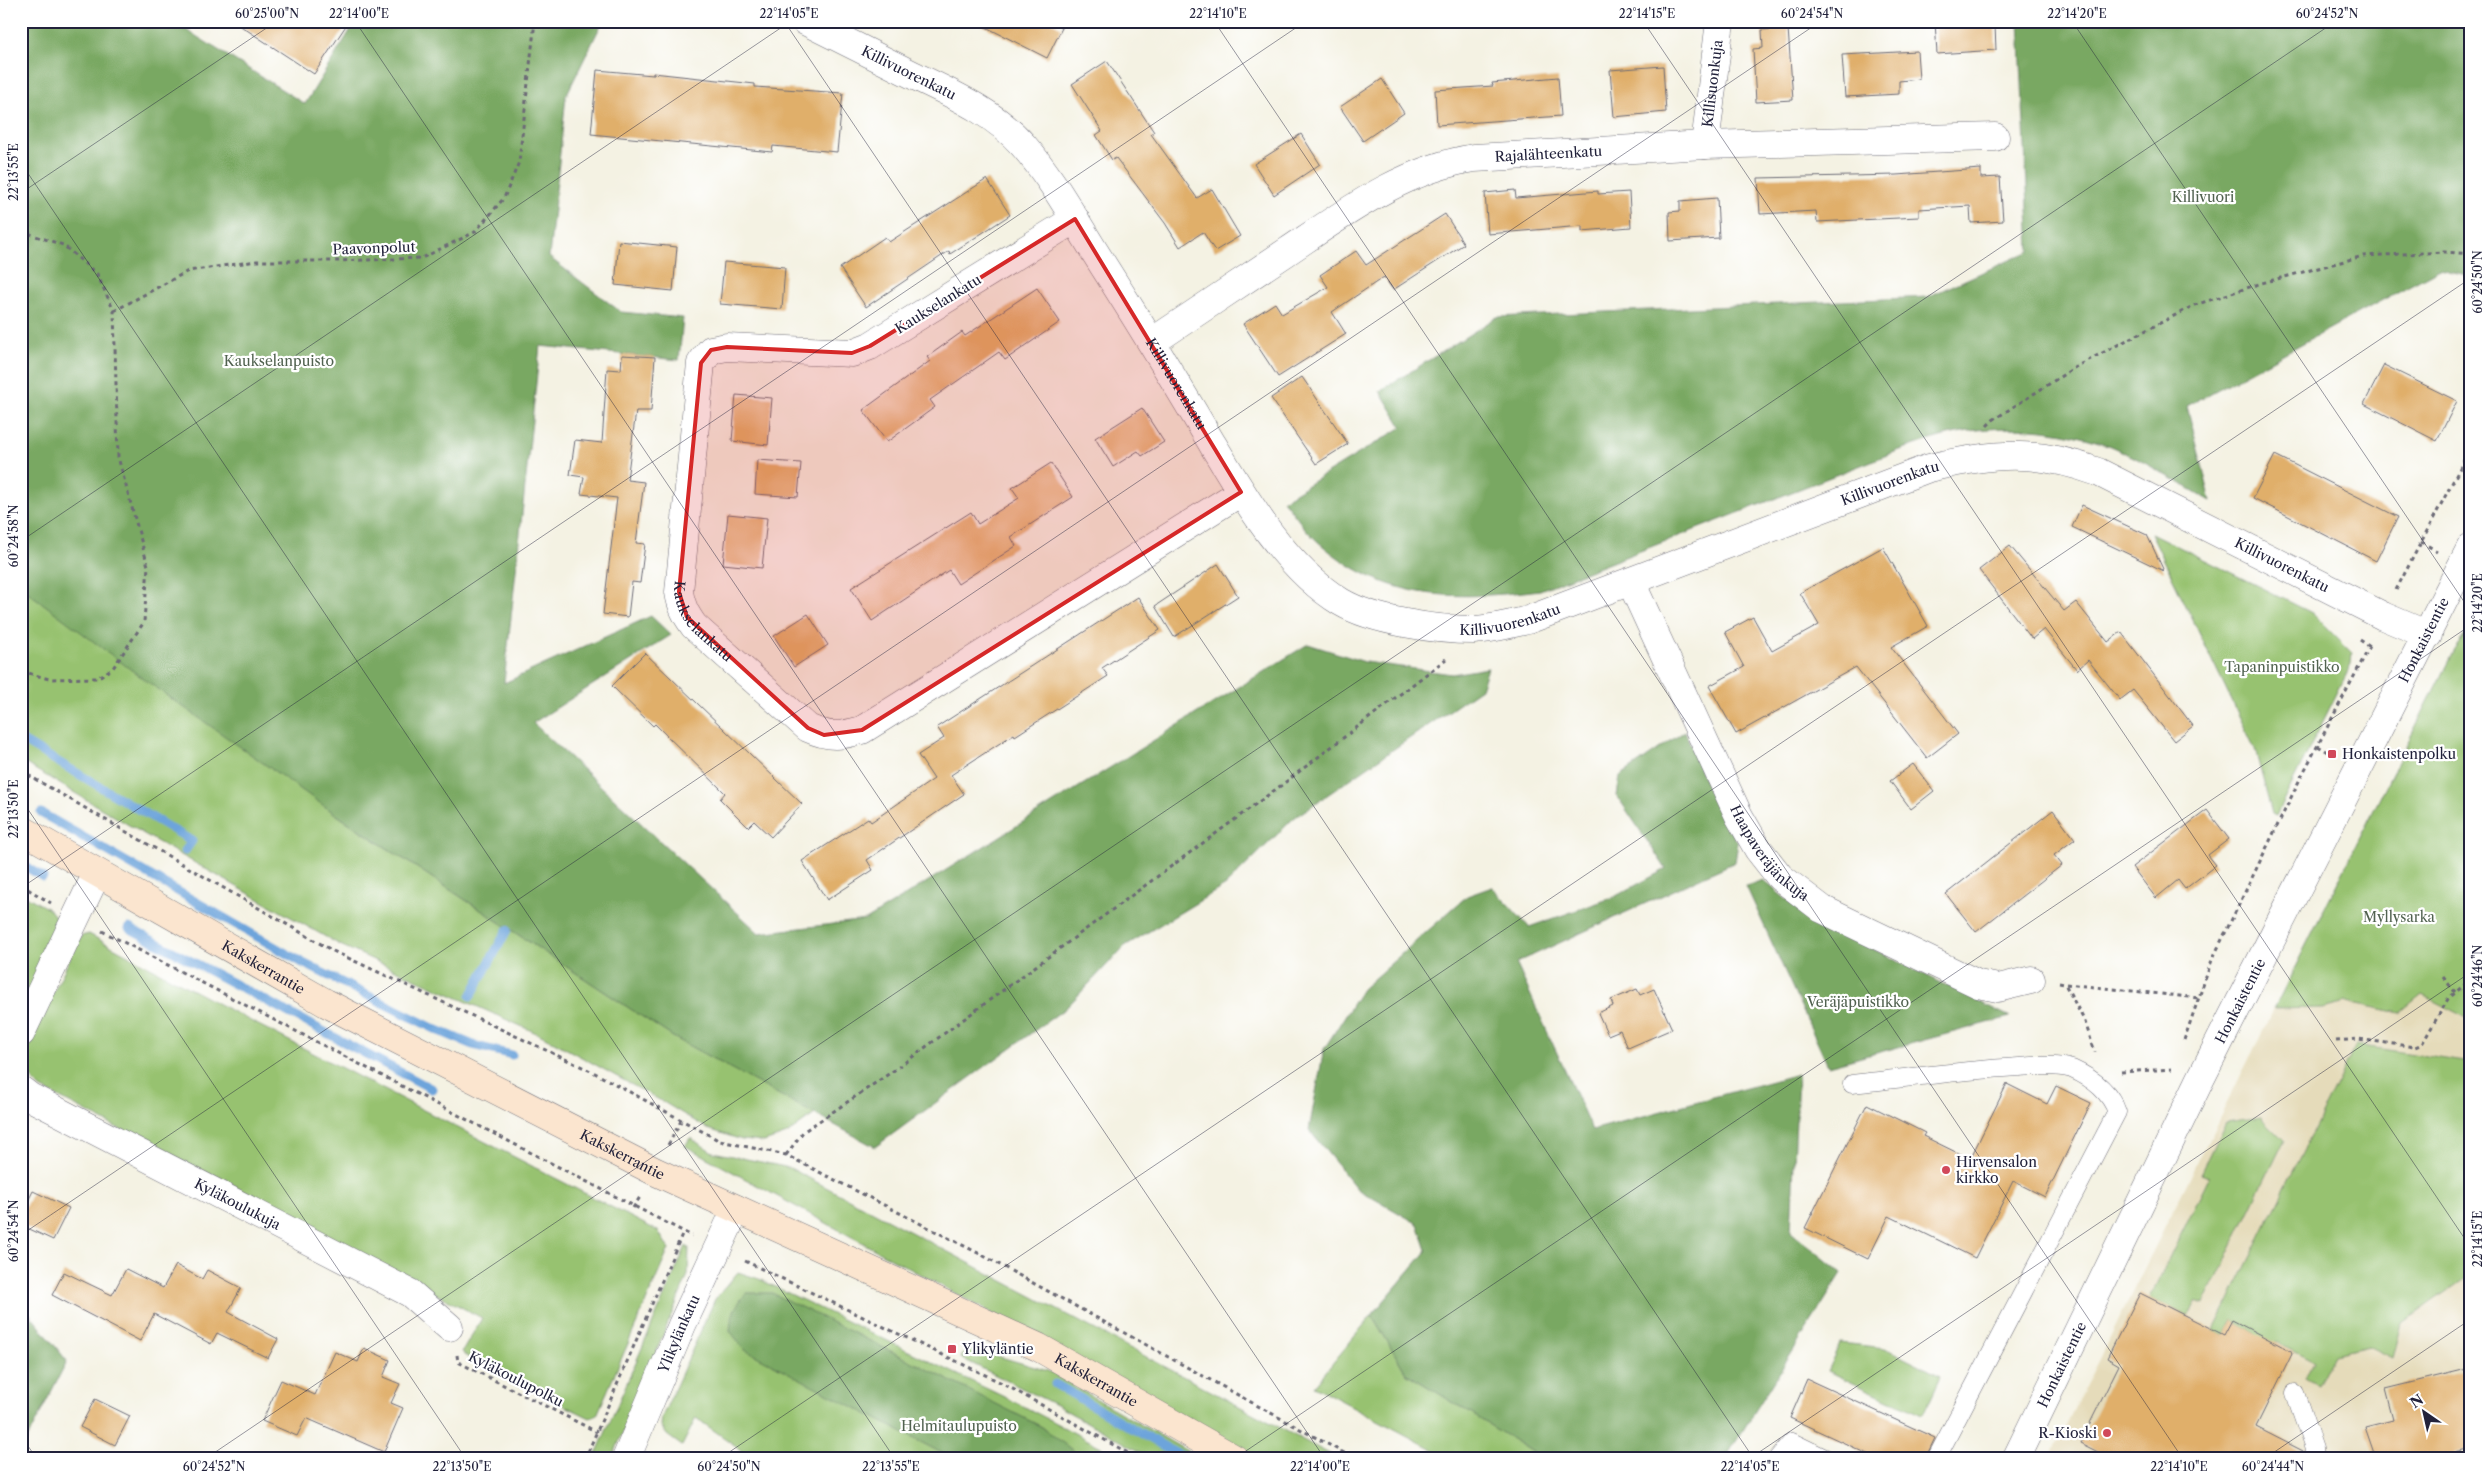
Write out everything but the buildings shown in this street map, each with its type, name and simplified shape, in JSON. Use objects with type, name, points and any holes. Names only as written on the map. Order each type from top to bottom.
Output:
[{"type":"main road","name":"Kakskerrantie","points":[[21,829],[326,1003],[654,1171],[1038,1347],[1235,1459]]},
{"type":"street","name":"Killivuorenkatu","points":[[805,21],[834,28],[969,103],[995,121],[1021,143],[1044,171],[1075,219],[1152,342],[1241,492],[1282,547],[1304,572],[1342,603],[1382,618],[1427,626],[1475,630],[1528,620],[1929,468],[1964,460],[2035,455],[2068,461],[2098,472],[2383,616],[2428,635]]},
{"type":"street","name":"Killisuonkuja","points":[[1705,145],[1720,21]]},
{"type":"street","name":"Rajalähteenkatu","points":[[1152,342],[1308,238],[1399,181],[1449,162],[1474,158],[1705,145],[1995,138]]},
{"type":"street","name":"Kaukselankatu","points":[[1075,219],[870,346],[852,353],[727,347],[712,350],[701,364],[679,592],[681,606],[687,617],[694,626],[808,728],[824,735],[843,735],[862,730],[1241,492]]},
{"type":"street","name":"Honkaistentie","points":[[2016,1459],[2201,1078],[2468,560]]},
{"type":"street","name":"Haapaveräjänkuja","points":[[1631,582],[1739,816],[1758,849],[1780,878],[1822,909],[1978,984],[1998,988],[2031,980]]},
{"type":"street","points":[[21,1033],[97,873]]},
{"type":"street","name":"Kyläkoulukuja","points":[[21,1090],[30,1097],[410,1293],[449,1327]]},
{"type":"street","name":"Ylikylänkatu","points":[[626,1459],[682,1325],[736,1209]]},
{"type":"lane","points":[[1852,1084],[2000,1068],[2037,1066],[2070,1069],[2099,1085],[2112,1099],[2117,1112],[1936,1459]]},
{"type":"lane","points":[[2294,1393],[2314,1448],[2314,1459]]},
{"type":"lane","points":[[1777,1459],[1792,1442],[1827,1459]]},
{"type":"path","name":"Paavonpolut","points":[[114,311],[188,271],[256,261],[422,258],[475,232],[504,198],[519,162],[536,21]]},
{"type":"path","points":[[21,231],[63,245],[97,274],[114,311],[118,457],[148,566],[144,622],[113,668],[97,678],[48,679],[21,671]]},
{"type":"path","points":[[1981,433],[1993,420],[2077,366],[2195,305],[2262,283],[2363,256],[2445,252],[2471,254]]},
{"type":"path","points":[[2182,1046],[2212,960],[2318,746],[2370,647],[2383,616],[2471,447]]},
{"type":"path","points":[[786,1155],[803,1132],[896,1069],[1283,784],[1444,660],[1475,630]]},
{"type":"path","points":[[2355,636],[2370,647]]},
{"type":"path","points":[[2318,746],[2332,754]]},
{"type":"path","points":[[21,771],[333,951],[593,1072],[720,1141],[786,1155],[980,1254],[1355,1459]]},
{"type":"path","points":[[21,885],[76,918],[682,1232],[1000,1382],[1140,1459]]},
{"type":"path","points":[[2443,977],[2455,992]]},
{"type":"path","points":[[2336,1041],[2358,1039],[2415,1048],[2422,1044],[2448,1000],[2471,979]]},
{"type":"path","points":[[2031,980],[2199,998]]},
{"type":"path","points":[[2066,984],[2085,1022],[2096,1055]]},
{"type":"path","points":[[2112,1070],[2120,1072],[2179,1069]]},
{"type":"path","points":[[585,1459],[682,1232]]},
{"type":"path","name":"Kyläkoulupolku","points":[[449,1327],[458,1362],[597,1432]]},
{"type":"highlighted area","points":[[1075,219],[1241,492],[862,730],[824,735],[808,728],[687,617],[679,592],[701,363],[711,350],[727,347],[852,353],[870,346]]},
{"type":"shaded area","points":[[2407,988],[2471,1020],[2471,1459],[2049,1459],[2274,1009],[2323,1008]]},
{"type":"green space","name":"Kaukselanpuisto","points":[[21,21],[172,21],[305,104],[356,21],[603,21],[566,96],[549,257],[621,312],[683,318],[679,360],[540,346],[504,683],[651,616],[671,635],[533,723],[759,933],[866,920],[1308,644],[1365,662],[1452,674],[1488,668],[1481,689],[1294,818],[1226,885],[1125,946],[1067,1007],[875,1147],[673,1037],[337,815],[138,675],[21,587]]},
{"type":"green space","name":"Killivuori","points":[[2019,21],[2471,21],[2471,276],[2440,269],[2187,406],[2211,501],[2135,458],[2110,446],[2091,440],[2051,431],[2030,429],[2009,428],[1968,431],[1900,450],[1540,590],[1478,596],[1421,592],[1394,586],[1367,575],[1341,560],[1315,539],[1283,500],[1402,427],[1380,391],[1497,317],[1927,297],[2030,251]]},
{"type":"green space","name":"Tapaninpuistikko","points":[[2151,533],[2312,613],[2352,653],[2351,665],[2276,816],[2272,814],[2255,749]]},
{"type":"green space","points":[[21,587],[337,815],[673,1037],[815,1114],[787,1134],[764,1142],[742,1140],[708,1129],[665,1103],[543,1036],[340,945],[149,837],[21,761]]},
{"type":"green space","name":"Myllysarka","points":[[2471,627],[2471,1020],[2422,995],[2400,1013],[2347,1002],[2323,1008],[2274,1009],[2454,650]]},
{"type":"green space","points":[[1685,731],[1708,789],[1738,843],[1735,862],[1516,963],[1592,1130],[1798,1074],[1791,1232],[1842,1273],[1725,1459],[1544,1459],[1406,1373],[1372,1315],[1427,1250],[1418,1224],[1357,1189],[1309,1130],[1324,1049],[1362,989],[1467,896],[1492,887],[1529,927],[1614,897],[1666,869],[1617,796],[1620,776]]},
{"type":"green space","name":"Veräjäpuistikko","points":[[1763,880],[1799,910],[1821,923],[2010,1017],[1828,1066],[1746,886]]},
{"type":"green space","points":[[21,893],[50,910],[61,924],[21,1009]]},
{"type":"green space","points":[[89,934],[243,1017],[658,1231],[669,1249],[597,1415],[590,1418],[471,1360],[462,1352],[482,1318],[36,1084],[27,1069],[27,1046],[81,936]]},
{"type":"green space","points":[[2356,1045],[2471,1063],[2471,1274],[2402,1323],[2393,1358],[2369,1346],[2334,1354],[2318,1385],[2306,1378],[2314,1361],[2277,1342],[2269,1358],[2255,1332],[2232,1320],[2224,1335],[2214,1330]]},
{"type":"green space","points":[[2261,1117],[2284,1140],[2204,1305],[2196,1302],[2188,1317],[2150,1298],[2209,1177],[2201,1174],[2226,1122]]},
{"type":"green space","points":[[690,1138],[713,1152],[790,1168],[1339,1459],[1259,1459],[685,1146]]},
{"type":"green space","points":[[686,1246],[689,1248],[688,1275],[612,1459],[594,1459]]},
{"type":"green space","points":[[738,1272],[759,1279],[1025,1407],[1124,1459],[750,1459],[736,1446],[696,1418],[682,1446],[667,1435],[661,1426],[662,1417],[715,1299]],"holes":[[[798,1307],[1042,1427],[1064,1444]]]},
{"type":"green space","name":"Helmitaulupuisto","points":[[747,1293],[772,1293],[903,1357],[1042,1427],[1084,1459],[953,1459],[745,1350],[730,1331],[734,1310]]},
{"type":"green space","points":[[21,1303],[67,1361],[21,1451]]},
{"type":"green space","points":[[1372,1315],[1406,1373],[1544,1459],[1451,1459],[1314,1386]]},
{"type":"green space","points":[[1840,1343],[1885,1348],[1941,1376],[1923,1415],[1827,1371]]},
{"type":"green space","points":[[967,1347],[1048,1371],[1201,1459],[1153,1459],[1056,1405],[961,1358]]},
{"type":"waterway","points":[[21,740],[192,841],[185,851]]},
{"type":"waterway","points":[[41,813],[303,963],[437,1030],[473,1045],[512,1055]]},
{"type":"waterway","points":[[21,864],[43,877]]},
{"type":"waterway","points":[[129,928],[432,1089]]},
{"type":"waterway","points":[[471,996],[507,930]]},
{"type":"waterway","points":[[1055,1384],[1186,1459]]},
{"type":"place","name":"Honkaistenpolku","points":[[2332,754]]},
{"type":"place","name":"Hirvensalon kirkko","points":[[1946,1170]]},
{"type":"place","name":"Ylikyläntie","points":[[952,1349]]},
{"type":"place","name":"R-Kioski","points":[[2107,1433]]}]
